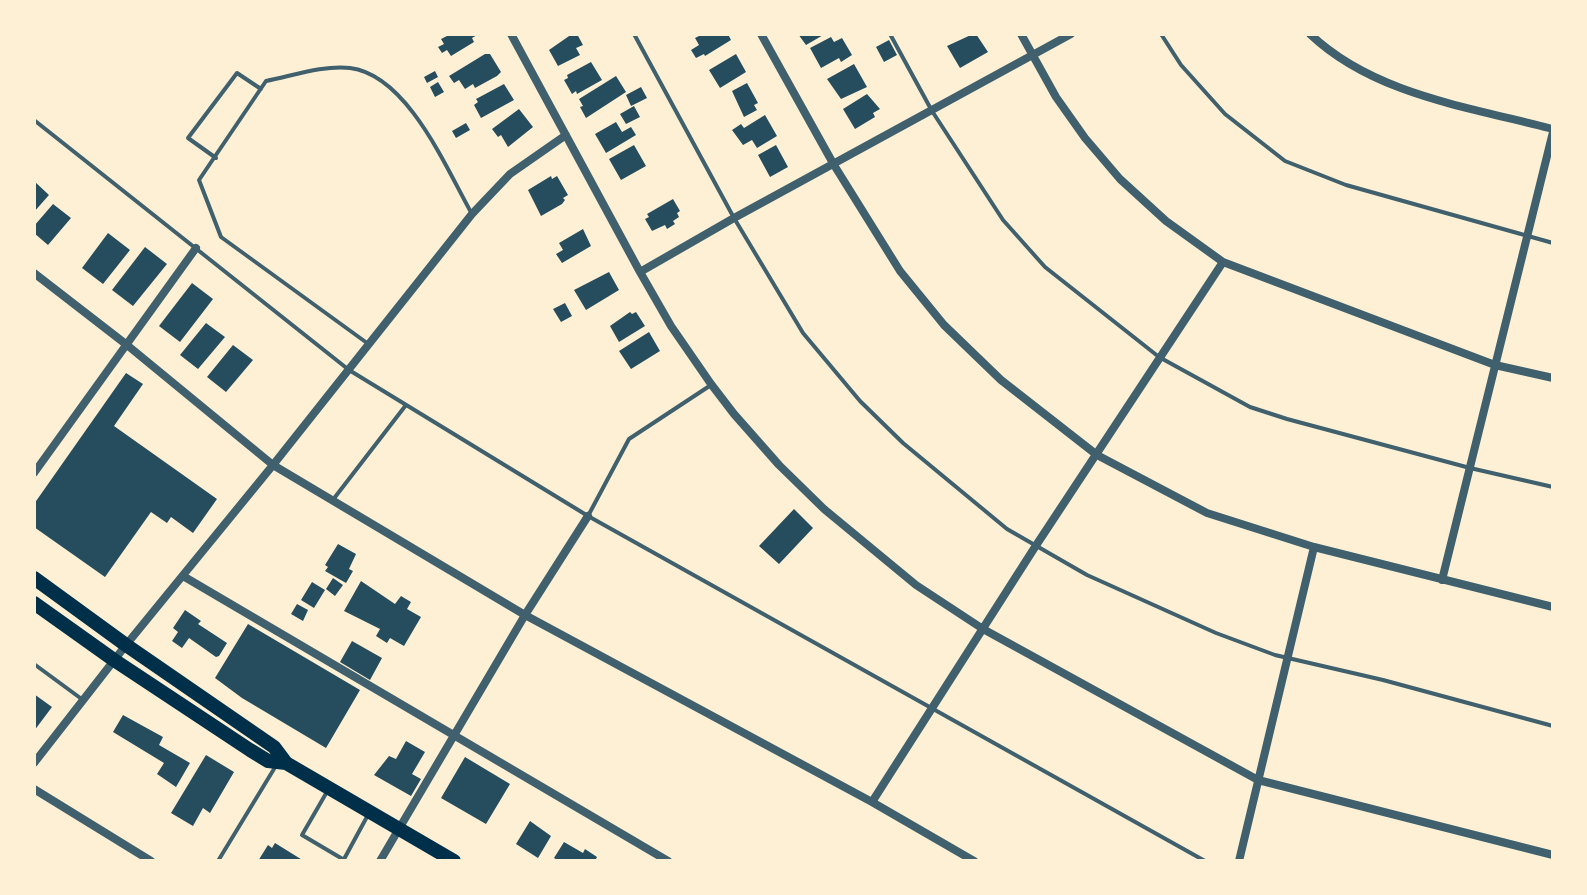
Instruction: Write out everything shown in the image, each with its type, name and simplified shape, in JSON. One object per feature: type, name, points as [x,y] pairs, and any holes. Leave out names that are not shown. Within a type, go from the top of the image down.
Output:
[{"type":"main road","points":[[34,578],[274,747],[282,762]]},
{"type":"main road","points":[[34,603],[250,750],[268,761],[282,762],[329,787],[454,861]]},
{"type":"street","points":[[511,34],[640,272],[671,326],[711,384],[779,465],[824,509],[916,585],[983,629],[1258,780],[1553,855]]},
{"type":"street","points":[[761,34],[834,165],[900,271],[944,325],[1001,380],[1097,455],[1207,513],[1314,547],[1553,607]]},
{"type":"street","points":[[1021,34],[1085,138],[1120,179],[1166,221],[1223,262],[1495,365],[1553,378]]},
{"type":"street","points":[[640,272],[1071,34]]},
{"type":"street","points":[[1310,34],[1328,51],[1402,90],[1553,130],[1442,580]]},
{"type":"street","points":[[34,763],[472,214],[510,174],[566,135]]},
{"type":"street","points":[[34,473],[196,248]]},
{"type":"street","points":[[872,802],[1223,262]]},
{"type":"street","points":[[34,273],[273,465],[525,615],[872,802],[974,861]]},
{"type":"street","points":[[380,861],[525,615],[588,516]]},
{"type":"street","points":[[1239,861],[1314,547]]},
{"type":"street","points":[[183,576],[668,861]]},
{"type":"street","points":[[34,789],[151,861]]},
{"type":"lane","points":[[634,34],[734,218],[803,333],[860,401],[948,482],[1007,529],[1035,547],[1152,606],[1216,633],[1288,658],[1553,726]]},
{"type":"lane","points":[[890,34],[932,111],[1003,220],[1045,267],[1159,357],[1250,407],[1470,468],[1553,487]]},
{"type":"lane","points":[[1161,34],[1181,65],[1225,114],[1285,161],[1346,185],[1553,243]]},
{"type":"lane","points":[[369,344],[221,237],[199,180],[266,81],[347,67],[371,75],[406,103],[472,214]]},
{"type":"lane","points":[[216,158],[188,138],[237,73],[261,89]]},
{"type":"lane","points":[[34,120],[349,370],[588,516],[1205,861]]},
{"type":"lane","points":[[588,516],[629,439],[711,384]]},
{"type":"lane","points":[[332,501],[406,405]]},
{"type":"lane","points":[[34,664],[83,700]]},
{"type":"lane","points":[[218,861],[282,762]]},
{"type":"lane","points":[[329,787],[302,835],[345,861],[370,811]]},
{"type":"lane","points":[[646,861],[651,851]]},
{"type":"building","points":[[451,34],[479,34],[472,38],[474,42],[451,56],[447,50],[442,53],[438,47],[444,44],[441,39]]},
{"type":"building","points":[[572,34],[577,34],[583,45],[576,48],[580,55],[558,66],[549,50]]},
{"type":"building","points":[[703,34],[728,34],[731,40],[696,58],[691,50],[699,45],[695,38]]},
{"type":"building","points":[[798,34],[825,34],[806,45]]},
{"type":"building","points":[[973,34],[988,52],[960,68],[947,46]]},
{"type":"building","points":[[831,37],[834,42],[842,38],[852,55],[821,68],[810,48]]},
{"type":"building","points":[[889,40],[897,55],[884,62],[876,47]]},
{"type":"building","points":[[490,54],[501,72],[497,76],[475,88],[473,84],[465,89],[459,80],[454,83],[449,76]]},
{"type":"building","points":[[736,54],[746,72],[720,88],[709,70]]},
{"type":"building","points":[[591,62],[602,80],[572,94],[564,80],[568,78],[567,75]]},
{"type":"building","points":[[854,64],[867,87],[841,99],[827,79]]},
{"type":"building","points":[[435,71],[438,77],[427,83],[424,77]]},
{"type":"building","points":[[616,76],[626,92],[586,118],[579,99]]},
{"type":"building","points":[[438,82],[444,92],[435,97],[430,87]]},
{"type":"building","points":[[747,83],[758,103],[754,105],[757,110],[744,117],[732,91]]},
{"type":"building","points":[[504,84],[514,100],[481,118],[474,105],[478,102],[476,99]]},
{"type":"building","points":[[641,87],[647,98],[631,106],[626,95]]},
{"type":"building","points":[[867,94],[880,109],[873,113],[875,117],[855,129],[843,109]]},
{"type":"building","points":[[634,106],[640,117],[626,124],[620,114]]},
{"type":"building","points":[[519,109],[533,127],[508,147],[501,135],[498,137],[492,129]]},
{"type":"building","points":[[765,115],[777,136],[757,148],[752,140],[743,145],[732,130],[741,124],[744,128]]},
{"type":"building","points":[[616,122],[622,132],[631,127],[636,135],[606,153],[595,134]]},
{"type":"building","points":[[466,123],[470,130],[456,138],[452,131]]},
{"type":"building","points":[[634,145],[646,166],[621,180],[609,159]]},
{"type":"building","points":[[776,145],[788,167],[770,177],[758,155]]},
{"type":"building","points":[[551,176],[552,179],[557,176],[568,195],[563,198],[562,204],[541,216],[528,190]]},
{"type":"building","points":[[34,181],[49,195],[34,212]]},
{"type":"building","points":[[673,199],[680,211],[677,213],[679,217],[673,221],[675,224],[667,229],[665,225],[652,231],[645,219],[649,217],[647,214]]},
{"type":"building","points":[[53,204],[71,218],[48,245],[34,233],[34,226]]},
{"type":"building","points":[[583,229],[591,246],[562,263],[556,254],[563,250],[559,243]]},
{"type":"building","points":[[108,233],[130,250],[103,284],[82,268]]},
{"type":"building","points":[[145,247],[167,264],[133,306],[112,290]]},
{"type":"building","points":[[609,272],[619,290],[586,310],[574,290]]},
{"type":"building","points":[[192,283],[213,299],[180,342],[159,326]]},
{"type":"building","points":[[565,303],[572,316],[561,322],[553,309]]},
{"type":"building","points":[[630,312],[636,312],[645,326],[619,342],[610,326]]},
{"type":"building","points":[[206,323],[225,337],[198,369],[180,355]]},
{"type":"building","points":[[649,332],[660,351],[631,369],[619,351]]},
{"type":"building","points":[[233,345],[253,360],[226,392],[207,377]]},
{"type":"building","points":[[126,373],[143,384],[114,426],[217,499],[193,533],[171,517],[167,523],[151,512],[105,577],[34,527],[34,504]]},
{"type":"building","points":[[794,509],[813,528],[779,564],[759,546]]},
{"type":"building","points":[[338,544],[356,554],[349,569],[353,571],[346,583],[325,571],[328,567],[325,565]]},
{"type":"building","points":[[333,578],[343,585],[335,596],[326,589]]},
{"type":"building","points":[[361,581],[395,604],[401,596],[411,602],[407,609],[421,617],[404,646],[390,638],[387,643],[376,636],[380,629],[344,611]]},
{"type":"building","points":[[312,582],[325,590],[314,608],[301,600]]},
{"type":"building","points":[[297,604],[308,610],[303,621],[291,614]]},
{"type":"building","points":[[185,610],[201,621],[198,624],[227,643],[219,656],[216,657],[189,638],[182,648],[172,641],[178,632],[173,628]]},
{"type":"building","points":[[248,624],[360,690],[326,748],[242,698],[215,678]]},
{"type":"building","points":[[352,641],[382,658],[370,680],[340,662]]},
{"type":"building","points":[[34,694],[52,707],[34,731]]},
{"type":"building","points":[[123,715],[163,737],[159,745],[190,763],[176,787],[157,774],[164,763],[113,732]]},
{"type":"building","points":[[406,741],[425,752],[412,774],[421,779],[411,796],[374,775],[389,756],[396,759]]},
{"type":"building","points":[[206,755],[234,772],[210,813],[203,808],[193,826],[171,813]]},
{"type":"building","points":[[465,757],[510,784],[486,824],[441,798]]},
{"type":"building","points":[[530,821],[551,836],[538,858],[516,844]]},
{"type":"building","points":[[564,842],[583,853],[585,849],[597,857],[595,861],[559,861],[554,858]]},
{"type":"building","points":[[275,843],[304,861],[258,861],[268,845],[272,848]]}]
